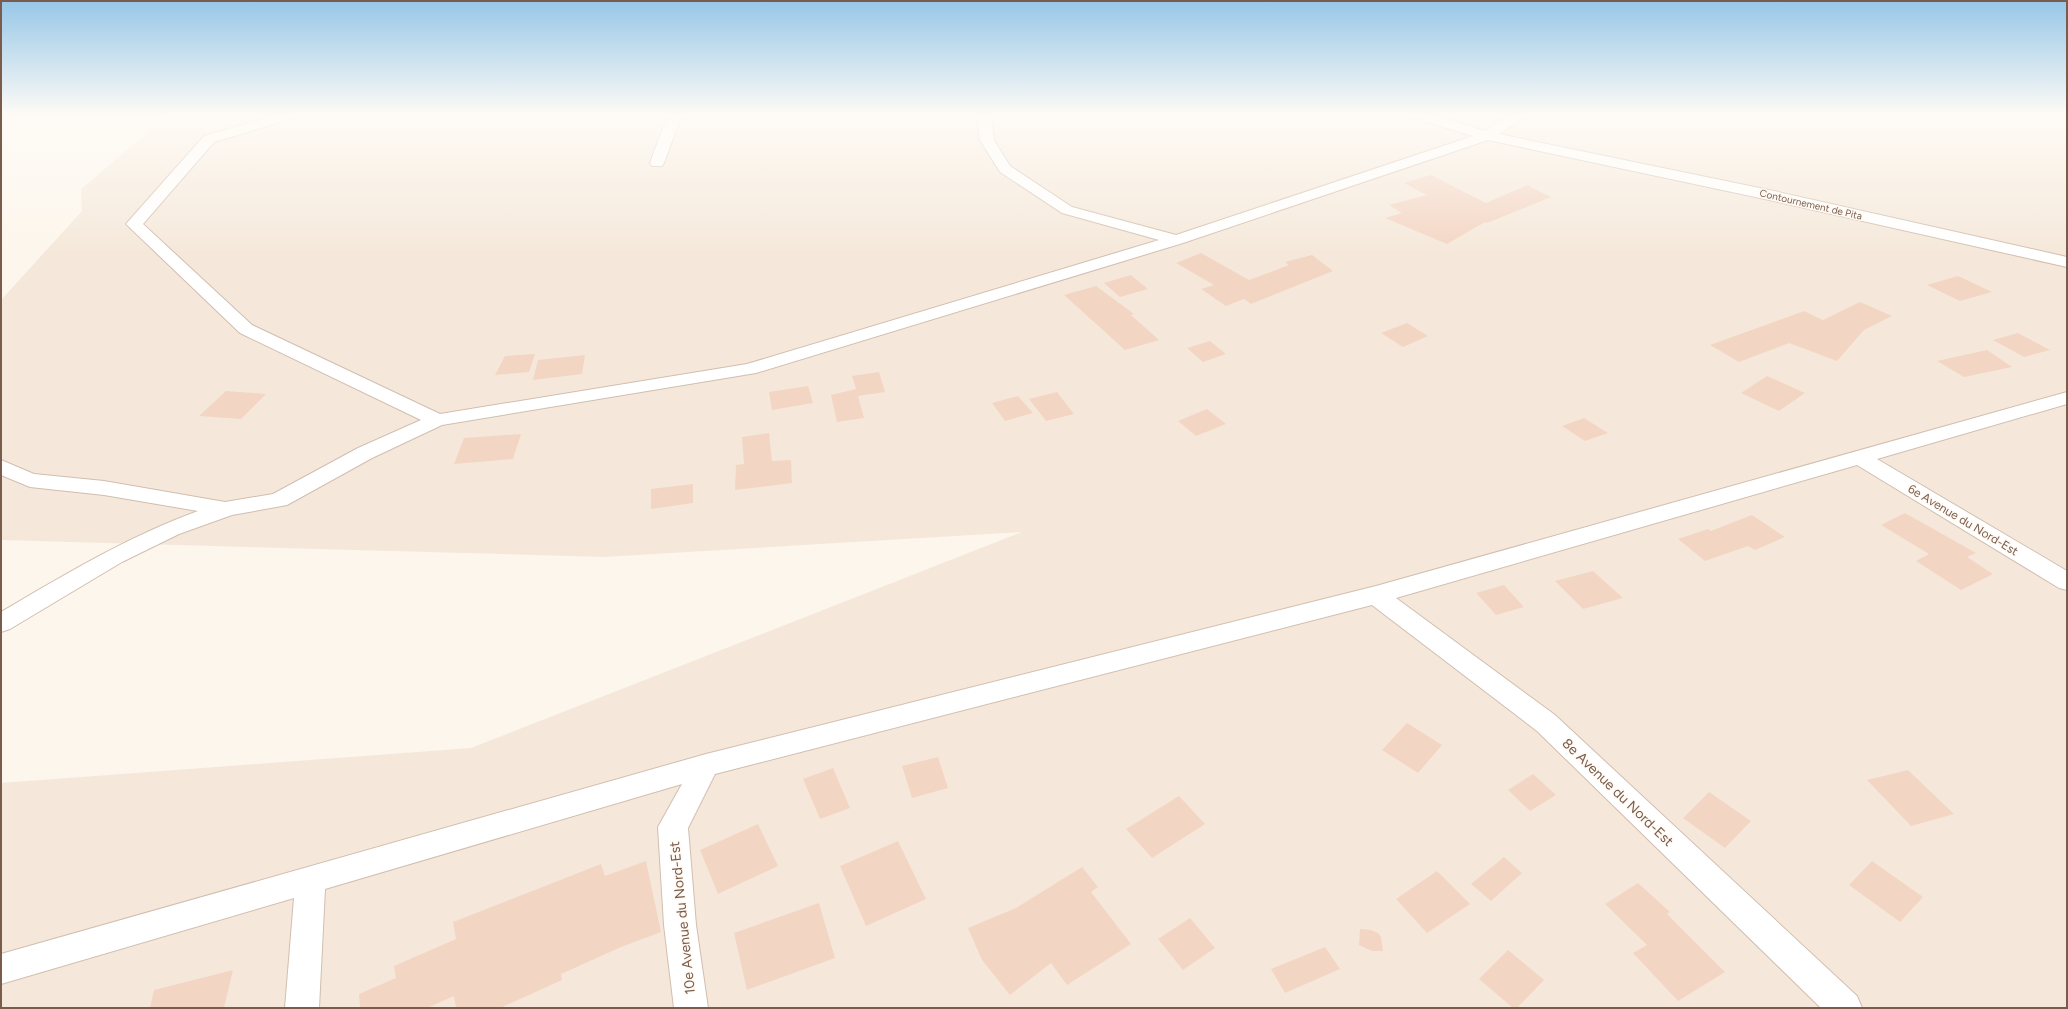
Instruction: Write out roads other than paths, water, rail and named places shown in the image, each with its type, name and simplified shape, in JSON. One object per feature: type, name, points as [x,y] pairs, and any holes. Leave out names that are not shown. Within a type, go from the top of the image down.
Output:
[{"type":"street","points":[[190,161],[134,224],[246,329],[437,420]]},
{"type":"street","points":[[1000,161],[1005,169],[1067,210],[1177,240]]},
{"type":"street","points":[[1,623],[114,556],[171,529],[225,510],[279,500],[365,453],[437,420],[749,369],[1177,240],[1412,161]]},
{"type":"street","name":"Contournement de Pita","points":[[1608,161],[1766,194],[2067,262]]},
{"type":"street","points":[[1,969],[706,765],[1376,595],[2067,398]]},
{"type":"street","name":"6e Avenue du Nord-Est","points":[[1859,457],[2067,582]]},
{"type":"street","points":[[1,468],[30,480],[104,488],[225,510]]},
{"type":"street","name":"8e Avenue du Nord-Est","points":[[1376,595],[1546,723],[1845,1008]]},
{"type":"street","name":"10e Avenue du Nord-Est","points":[[691,1008],[680,925],[673,827],[706,765]]},
{"type":"street","points":[[302,1008],[310,880]]}]
